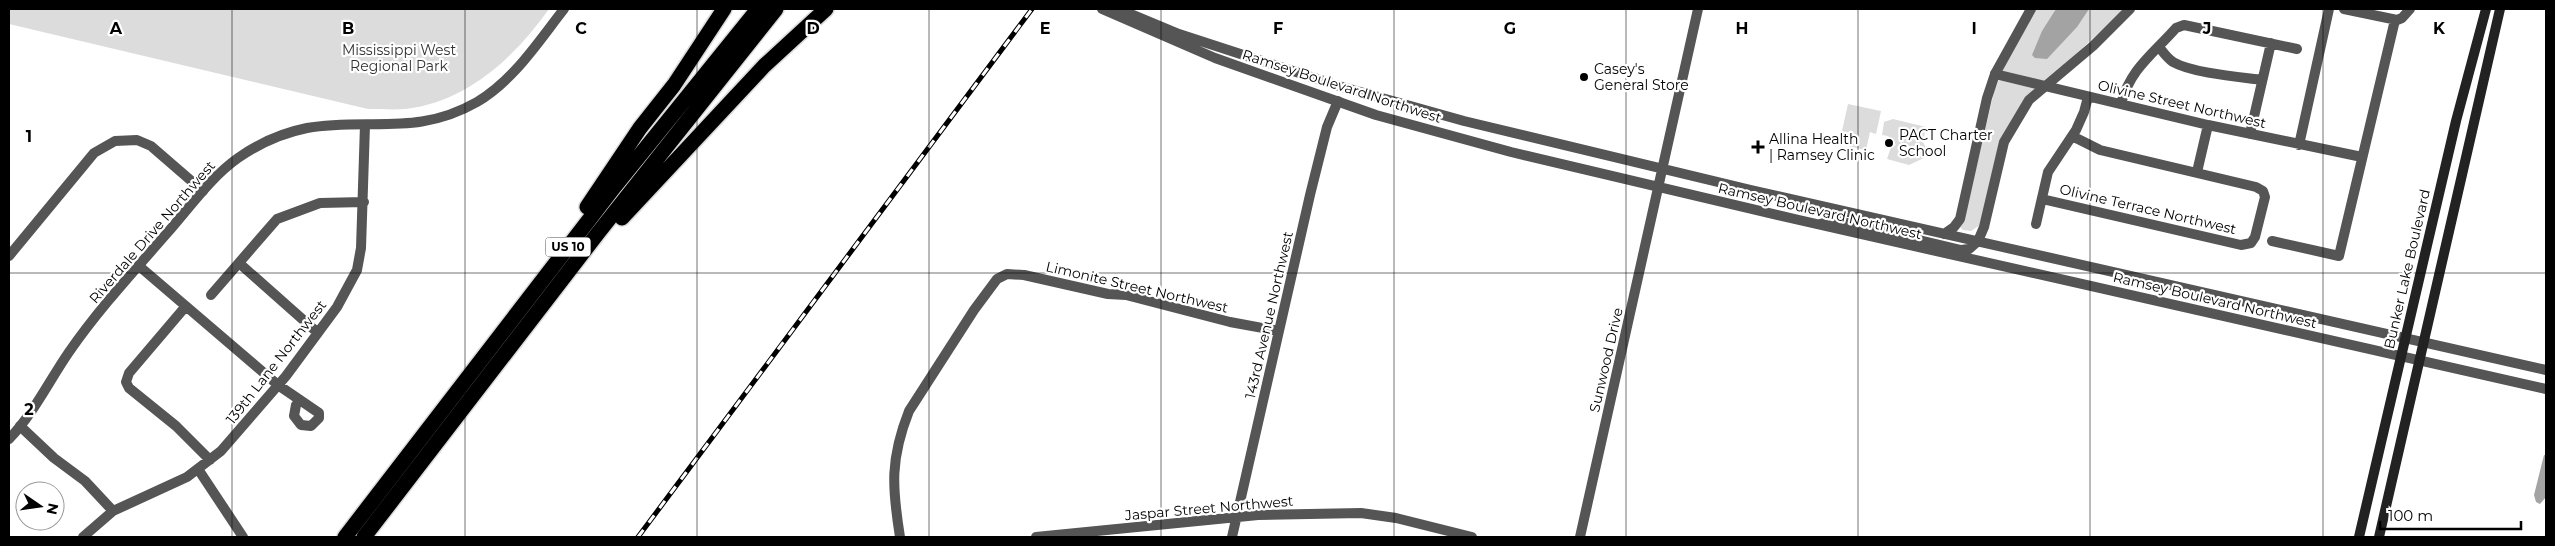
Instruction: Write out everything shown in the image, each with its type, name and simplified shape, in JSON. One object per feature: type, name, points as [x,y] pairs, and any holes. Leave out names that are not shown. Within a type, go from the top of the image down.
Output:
[{"type":"highway","points":[[519,310],[640,128],[674,85],[724,9]]},
{"type":"highway","name":"US 10","points":[[345,537],[615,186],[758,9]]},
{"type":"highway","name":"US 10","points":[[364,537],[564,276],[776,9]]},
{"type":"highway","points":[[564,276],[764,66],[826,9]]},
{"type":"main road","name":"Bunker Lake Boulevard","points":[[2359,537],[2456,121],[2486,9]]},
{"type":"main road","points":[[2379,537],[2500,9]]},
{"type":"street","name":"Riverdale Drive Northwest","points":[[9,439],[20,426],[74,345],[203,191],[237,159],[275,138],[315,127],[409,125],[428,121],[477,102],[500,85],[516,69],[564,9]]},
{"type":"street","name":"Ramsey Boulevard Northwest","points":[[1102,9],[1216,58],[1426,130],[1658,188],[2546,389]]},
{"type":"street","name":"Ramsey Boulevard Northwest","points":[[1119,9],[1179,34],[1385,100],[1663,170],[2546,370]]},
{"type":"street","name":"Sunwood Drive","points":[[1580,537],[1698,9]]},
{"type":"street","points":[[1944,234],[1954,227],[1960,219],[1987,98],[1995,74],[2031,9]]},
{"type":"street","points":[[1819,225],[1834,220],[1961,250],[1969,249],[1978,241],[1984,227],[2004,142],[2029,100],[2107,33],[2130,9]]},
{"type":"street","points":[[2299,144],[2329,9]]},
{"type":"street","points":[[2344,9],[2399,19]]},
{"type":"street","points":[[2272,241],[2339,256],[2362,157],[2399,19],[2410,9]]},
{"type":"street","points":[[2122,104],[2129,80],[2176,28],[2184,24],[2297,49]]},
{"type":"street","points":[[2250,134],[2271,43]]},
{"type":"street","points":[[2159,47],[2168,58],[2180,64],[2226,75],[2262,80]]},
{"type":"street","name":"Olivine Street Northwest","points":[[1995,74],[2208,125],[2362,157]]},
{"type":"street","points":[[2036,224],[2048,172],[2072,136],[2084,112],[2088,96]]},
{"type":"street","name":"143rd Avenue Northwest","points":[[1232,537],[1322,148],[1338,100]]},
{"type":"street","name":"139th Lane Northwest","points":[[83,537],[113,510],[198,469],[210,460],[236,435],[278,385],[347,292],[357,270],[361,248],[364,202],[365,125]]},
{"type":"street","points":[[2072,136],[2100,150],[2197,172],[2208,125]]},
{"type":"street","points":[[9,256],[94,153],[115,141],[131,140],[151,146],[203,191]]},
{"type":"street","name":"Olivine Terrace Northwest","points":[[2042,199],[2241,245],[2250,243],[2253,240],[2260,219],[2265,196],[2263,191],[2256,187],[2197,172]]},
{"type":"street","points":[[211,295],[277,219],[320,203],[364,202]]},
{"type":"street","points":[[239,263],[318,333]]},
{"type":"street","points":[[139,266],[278,385],[300,400]]},
{"type":"street","name":"Limonite Street Northwest","points":[[900,537],[892,490],[896,449],[909,411],[992,284],[1007,274],[1024,275],[1108,294],[1126,295],[1230,322],[1280,331]]},
{"type":"street","points":[[186,306],[129,373],[126,382],[130,388],[176,426],[210,460]]},
{"type":"street","points":[[20,426],[54,458],[85,481],[113,510]]},
{"type":"street","points":[[198,469],[243,537]]},
{"type":"street","name":"Jaspar Street Northwest","points":[[1036,537],[1236,518],[1361,513],[1396,518],[1472,537]]},
{"type":"green space","name":"Mississippi West Regional Park","points":[[9,9],[549,9],[536,27],[505,60],[469,87],[428,105],[406,109],[368,109],[9,24]]},
{"type":"green space","points":[[2036,9],[2124,9],[2022,105],[2013,117],[2006,131],[1980,225],[1971,231],[1963,230],[1960,227],[1964,220],[1994,92],[2008,57]]},
{"type":"green space","points":[[1848,104],[1881,111],[1876,134],[1870,132],[1866,150],[1839,144]]},
{"type":"green space","points":[[1893,119],[1926,127],[1923,142],[1926,148],[1924,158],[1909,165],[1887,159],[1891,147],[1896,145],[1888,136],[1882,135],[1884,122]]},
{"type":"shaded area","points":[[2056,9],[2089,9],[2077,27],[2047,59],[2035,58],[2032,55],[2042,31]]},
{"type":"shaded area","points":[[2544,455],[2546,455],[2546,497],[2540,504],[2536,502],[2534,495]]},
{"type":"railway","points":[[638,537],[1032,9]]},
{"type":"place","name":"Casey's General Store","points":[[1584,77]]},
{"type":"place","name":"PACT Charter School","points":[[1889,143]]},
{"type":"place","name":"Allina Health | Ramsey Clinic","points":[[1758,147]]}]
